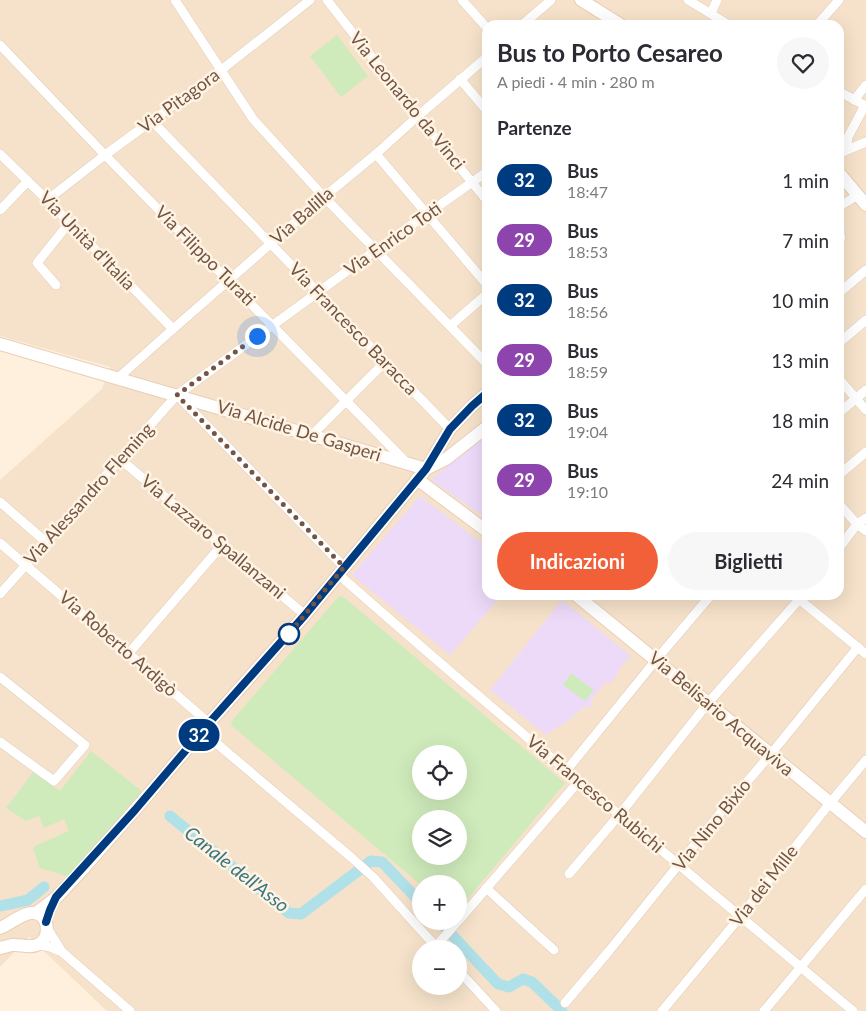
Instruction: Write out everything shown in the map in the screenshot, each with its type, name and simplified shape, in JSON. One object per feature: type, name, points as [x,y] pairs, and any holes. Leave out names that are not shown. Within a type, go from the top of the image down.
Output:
[{"type":"street","points":[[174,0],[253,119],[324,197],[482,359]]},
{"type":"street","name":"Via Pitagora","points":[[47,200],[220,71],[310,0]]},
{"type":"street","name":"Via Leonardo da Vinci","points":[[327,0],[482,194]]},
{"type":"street","points":[[462,0],[482,22]]},
{"type":"street","points":[[528,20],[551,0]]},
{"type":"street","points":[[581,0],[613,20]]},
{"type":"street","points":[[688,0],[722,20]]},
{"type":"street","points":[[711,13],[717,0]]},
{"type":"street","points":[[822,20],[836,1]]},
{"type":"street","name":"Via Filippo Turati","points":[[0,45],[105,155],[408,464]]},
{"type":"street","name":"Via Balilla","points":[[118,378],[482,61]]},
{"type":"street","points":[[460,79],[482,105]]},
{"type":"street","points":[[854,100],[866,85]]},
{"type":"street","points":[[844,94],[866,106],[848,137],[844,149]]},
{"type":"street","name":"Via Francesco Baracca","points":[[152,121],[450,429]]},
{"type":"street","points":[[844,152],[865,145]]},
{"type":"street","name":"Via Unità d'Italia","points":[[0,154],[173,329]]},
{"type":"street","points":[[376,154],[482,279]]},
{"type":"street","name":"Via Enrico Toti","points":[[177,395],[482,175]]},
{"type":"street","points":[[844,179],[862,200],[844,205]]},
{"type":"street","points":[[0,210],[28,181]]},
{"type":"street","points":[[56,285],[37,263],[69,223]]},
{"type":"street","points":[[844,289],[866,270]]},
{"type":"street","points":[[450,326],[482,298]]},
{"type":"street","points":[[844,339],[866,320]]},
{"type":"street","name":"Via Alcide De Gasperi","points":[[0,344],[408,464],[422,474]]},
{"type":"street","points":[[312,435],[385,362]]},
{"type":"street","points":[[844,384],[866,410]]},
{"type":"street","points":[[844,408],[866,390]]},
{"type":"street","name":"Via Alessandro Fleming","points":[[0,594],[177,395]]},
{"type":"street","name":"Via Francesco Rubichi","points":[[177,395],[341,570],[566,771],[620,814],[853,1011]]},
{"type":"street","points":[[2,927],[25,914],[36,913],[56,897],[135,810],[305,615],[422,474],[450,429],[482,397]]},
{"type":"street","points":[[422,474],[446,459],[482,431]]},
{"type":"street","points":[[844,471],[866,452]]},
{"type":"street","name":"Via Lazzaro Spallanzani","points":[[120,459],[305,615]]},
{"type":"street","points":[[422,474],[482,527]]},
{"type":"street","points":[[0,502],[46,542]]},
{"type":"street","points":[[844,509],[866,531]]},
{"type":"street","points":[[844,542],[857,524],[866,518]]},
{"type":"street","name":"Via Roberto Ardigò","points":[[0,543],[129,653],[206,727],[373,877],[433,940]]},
{"type":"street","points":[[129,653],[222,545]]},
{"type":"street","name":"Via Belisario Acquaviva","points":[[583,600],[866,832]]},
{"type":"street","points":[[566,771],[707,600]]},
{"type":"street","points":[[569,874],[796,600]]},
{"type":"street","points":[[804,600],[866,654]]},
{"type":"street","name":"Via Nino Bixio","points":[[565,1003],[858,647]]},
{"type":"street","points":[[0,677],[85,744],[54,781],[0,742]]},
{"type":"street","name":"Via dei Mille","points":[[662,1011],[866,760]]},
{"type":"street","points":[[467,911],[579,781]]},
{"type":"street","points":[[486,888],[554,950]]},
{"type":"street","points":[[764,1011],[866,889]]},
{"type":"street","points":[[39,945],[44,940],[50,910],[56,897]]},
{"type":"street","points":[[36,913],[41,916],[62,952]]},
{"type":"street","points":[[442,940],[451,930]]},
{"type":"street","points":[[0,948],[12,945],[39,945],[62,952],[130,1011]]},
{"type":"street","points":[[467,980],[496,1011]]},
{"type":"shaded area","points":[[0,0],[866,0],[866,1011],[107,1011],[29,937],[0,967],[0,480],[102,389],[110,367],[0,336]]},
{"type":"shaded area","points":[[482,437],[482,516],[431,480]]},
{"type":"shaded area","points":[[420,496],[482,543],[482,600],[498,600],[450,655],[352,575]]},
{"type":"shaded area","points":[[562,600],[631,656],[618,670],[610,684],[606,682],[590,701],[593,704],[589,708],[585,706],[569,720],[546,735],[490,690]]},
{"type":"green space","points":[[337,35],[368,76],[341,97],[310,56]]},
{"type":"green space","points":[[339,596],[346,599],[565,783],[467,899],[467,875],[412,875],[412,877],[232,726],[231,722]]},
{"type":"green space","points":[[571,673],[594,690],[585,701],[563,685]]},
{"type":"green space","points":[[91,751],[144,793],[69,877],[40,868],[33,848],[69,831],[64,819],[44,828],[39,816],[26,821],[6,808],[33,772],[60,791]]},
{"type":"waterway","name":"Canale dell'Asso","points":[[170,816],[289,913],[301,914],[371,861],[382,862],[412,894]]},
{"type":"waterway","name":"Canale dell'Asso","points":[[0,906],[28,900],[44,887]]},
{"type":"waterway","name":"Canale dell'Asso","points":[[447,930],[498,984],[509,987],[523,979],[532,982],[562,1011]]},
{"type":"bus line","name":"32","points":[[46,922],[56,897],[83,869],[305,615],[426,469],[450,429],[482,397]]},
{"type":"route","points":[[257,336],[177,395],[344,567],[289,634]]}]
